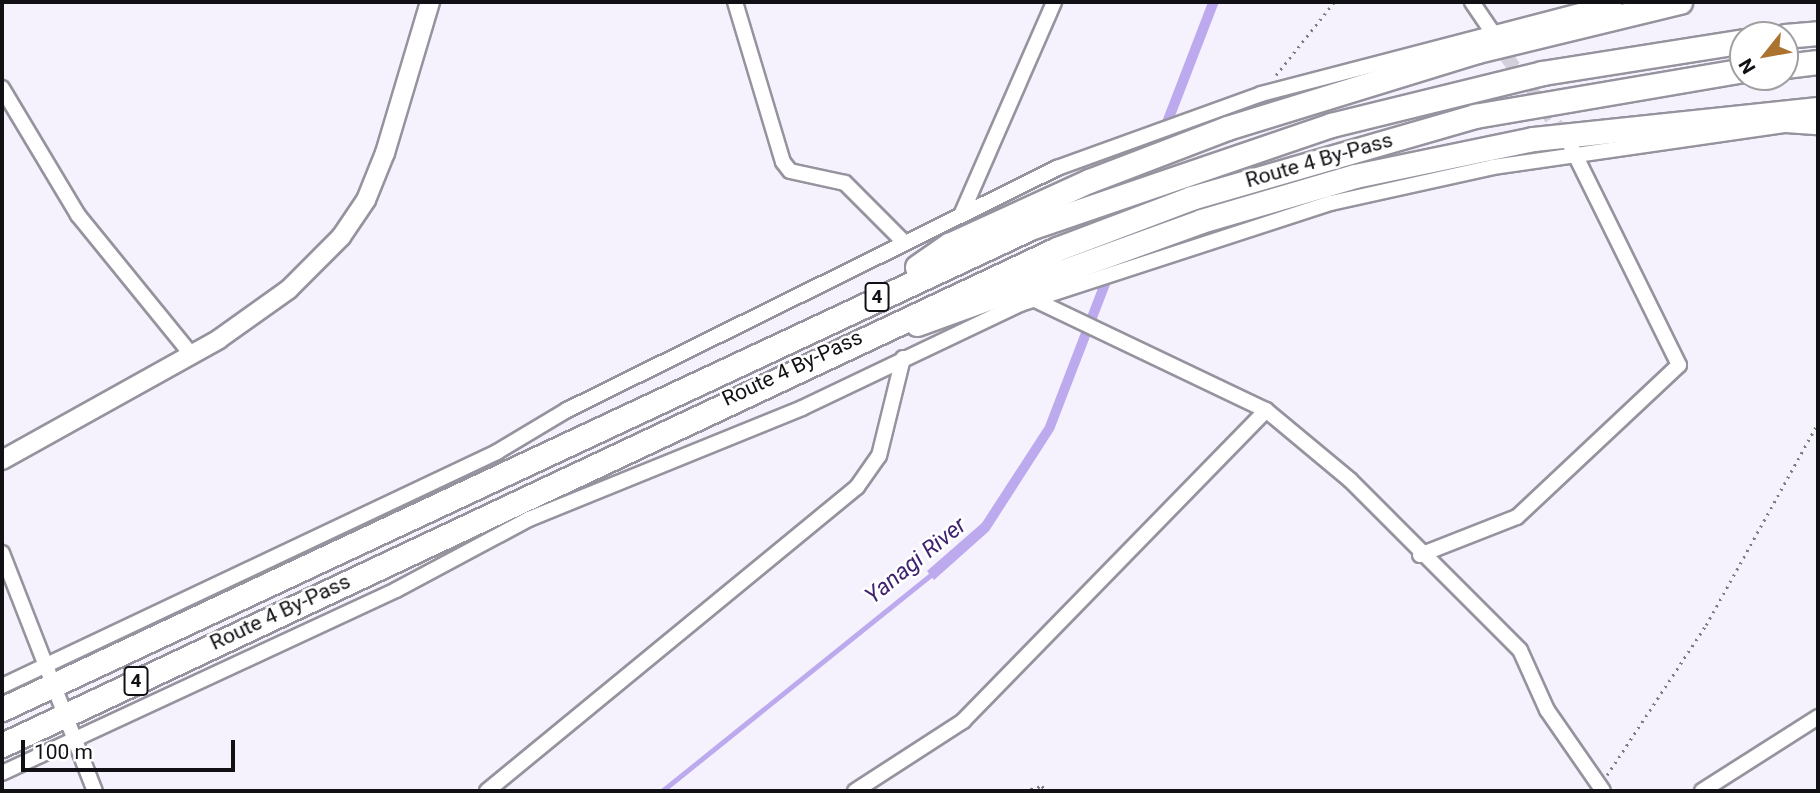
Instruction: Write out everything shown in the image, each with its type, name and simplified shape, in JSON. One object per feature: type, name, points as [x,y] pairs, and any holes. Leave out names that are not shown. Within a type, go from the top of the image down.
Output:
[{"type":"highway","points":[[862,303],[949,245],[1089,181],[1252,120],[1499,44],[1680,2]]},
{"type":"highway","points":[[1799,35],[1818,33]]},
{"type":"highway","name":"Route 4 By-Pass","points":[[2,709],[53,673],[1030,228],[1331,125],[1542,73],[1729,43]]},
{"type":"highway","points":[[1799,64],[1818,62]]},
{"type":"highway","name":"Route 4 By-Pass","points":[[2,745],[982,279],[1191,198],[1475,117],[1729,73]]},
{"type":"highway","points":[[800,365],[1201,221],[1355,176],[1565,137],[1818,108]]},
{"type":"street","points":[[2,460],[191,354],[289,289],[366,200],[430,2]]},
{"type":"street","points":[[735,2],[783,162],[790,171],[845,183],[903,241]]},
{"type":"street","points":[[962,213],[1054,2]]},
{"type":"street","points":[[1472,2],[1499,44]]},
{"type":"street","points":[[2,686],[53,673],[497,452],[567,410],[903,241],[1057,168],[1261,94],[1499,44],[1615,2]]},
{"type":"street","points":[[2,88],[78,215],[191,354]]},
{"type":"street","points":[[2,773],[396,590],[529,519],[802,408],[903,358],[1033,299],[1331,203],[1565,137],[1786,125],[1818,127]]},
{"type":"street","points":[[1420,555],[1517,517],[1679,365],[1565,137]]},
{"type":"street","points":[[1033,299],[1266,410],[1350,480],[1420,555],[1520,649],[1547,710],[1601,789]]},
{"type":"street","points":[[487,791],[858,487],[879,456],[903,358]]},
{"type":"street","points":[[855,791],[963,721],[1266,410]]},
{"type":"street","points":[[2,553],[53,673],[95,791]]},
{"type":"street","points":[[1702,791],[1818,717]]},
{"type":"path","points":[[1261,94],[1334,2]]},
{"type":"path","points":[[1601,789],[1706,625],[1818,423]]},
{"type":"path","points":[[1024,791],[1042,786],[1047,791]]},
{"type":"shaded area","points":[[1208,2],[1219,2],[1054,430],[989,531],[934,580],[927,571],[982,523],[1045,426]]},
{"type":"waterway","name":"Yanagi River","points":[[662,791],[934,572]]},
{"type":"tunnel","points":[[1506,56],[1557,126]]}]
